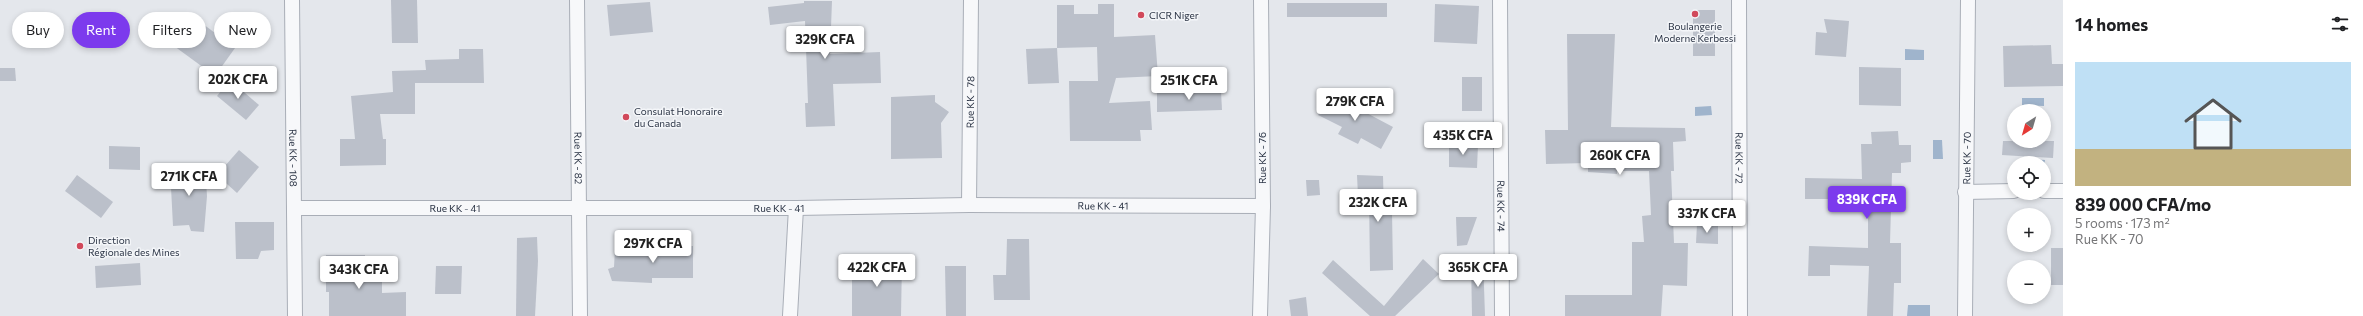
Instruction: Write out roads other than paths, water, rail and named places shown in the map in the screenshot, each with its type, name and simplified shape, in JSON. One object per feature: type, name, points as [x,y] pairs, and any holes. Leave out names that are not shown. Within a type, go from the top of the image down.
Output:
[{"type":"street","name":"Rue KK - 108","points":[[292,0],[295,316]]},
{"type":"street","name":"Rue KK - 82","points":[[577,0],[580,316]]},
{"type":"street","name":"Rue KK - 78","points":[[970,205],[971,0]]},
{"type":"street","name":"Rue KK - 76","points":[[1260,316],[1263,206],[1261,0]]},
{"type":"street","name":"Rue KK - 74","points":[[1500,0],[1502,316]]},
{"type":"street","name":"Rue KK - 72","points":[[1739,0],[1740,316]]},
{"type":"street","name":"Rue KK - 70","points":[[1965,316],[1968,0]]},
{"type":"street","points":[[1965,192],[2007,191]]},
{"type":"street","points":[[2051,191],[2063,191]]},
{"type":"street","name":"Rue KK - 41","points":[[294,208],[796,208],[970,205],[1263,206]]},
{"type":"street","points":[[790,316],[796,208]]},
{"type":"water","points":[[1905,49],[1924,50],[1924,60],[1905,60]]},
{"type":"water","points":[[2022,98],[2044,98],[2044,104],[2022,104]]},
{"type":"water","points":[[1711,106],[1712,115],[1695,116],[1695,107]]},
{"type":"water","points":[[1933,140],[1942,140],[1943,159],[1933,159]]},
{"type":"water","points":[[1908,305],[1930,305],[1930,316],[1907,316]]},
{"type":"place","name":"Boulangerie Moderne Kerbessi","points":[[1695,14]]},
{"type":"place","name":"CICR Niger","points":[[1141,15]]},
{"type":"place","name":"Consulat Honoraire du Canada","points":[[626,117]]},
{"type":"place","name":"Direction Régionale des Mines","points":[[80,246]]}]
